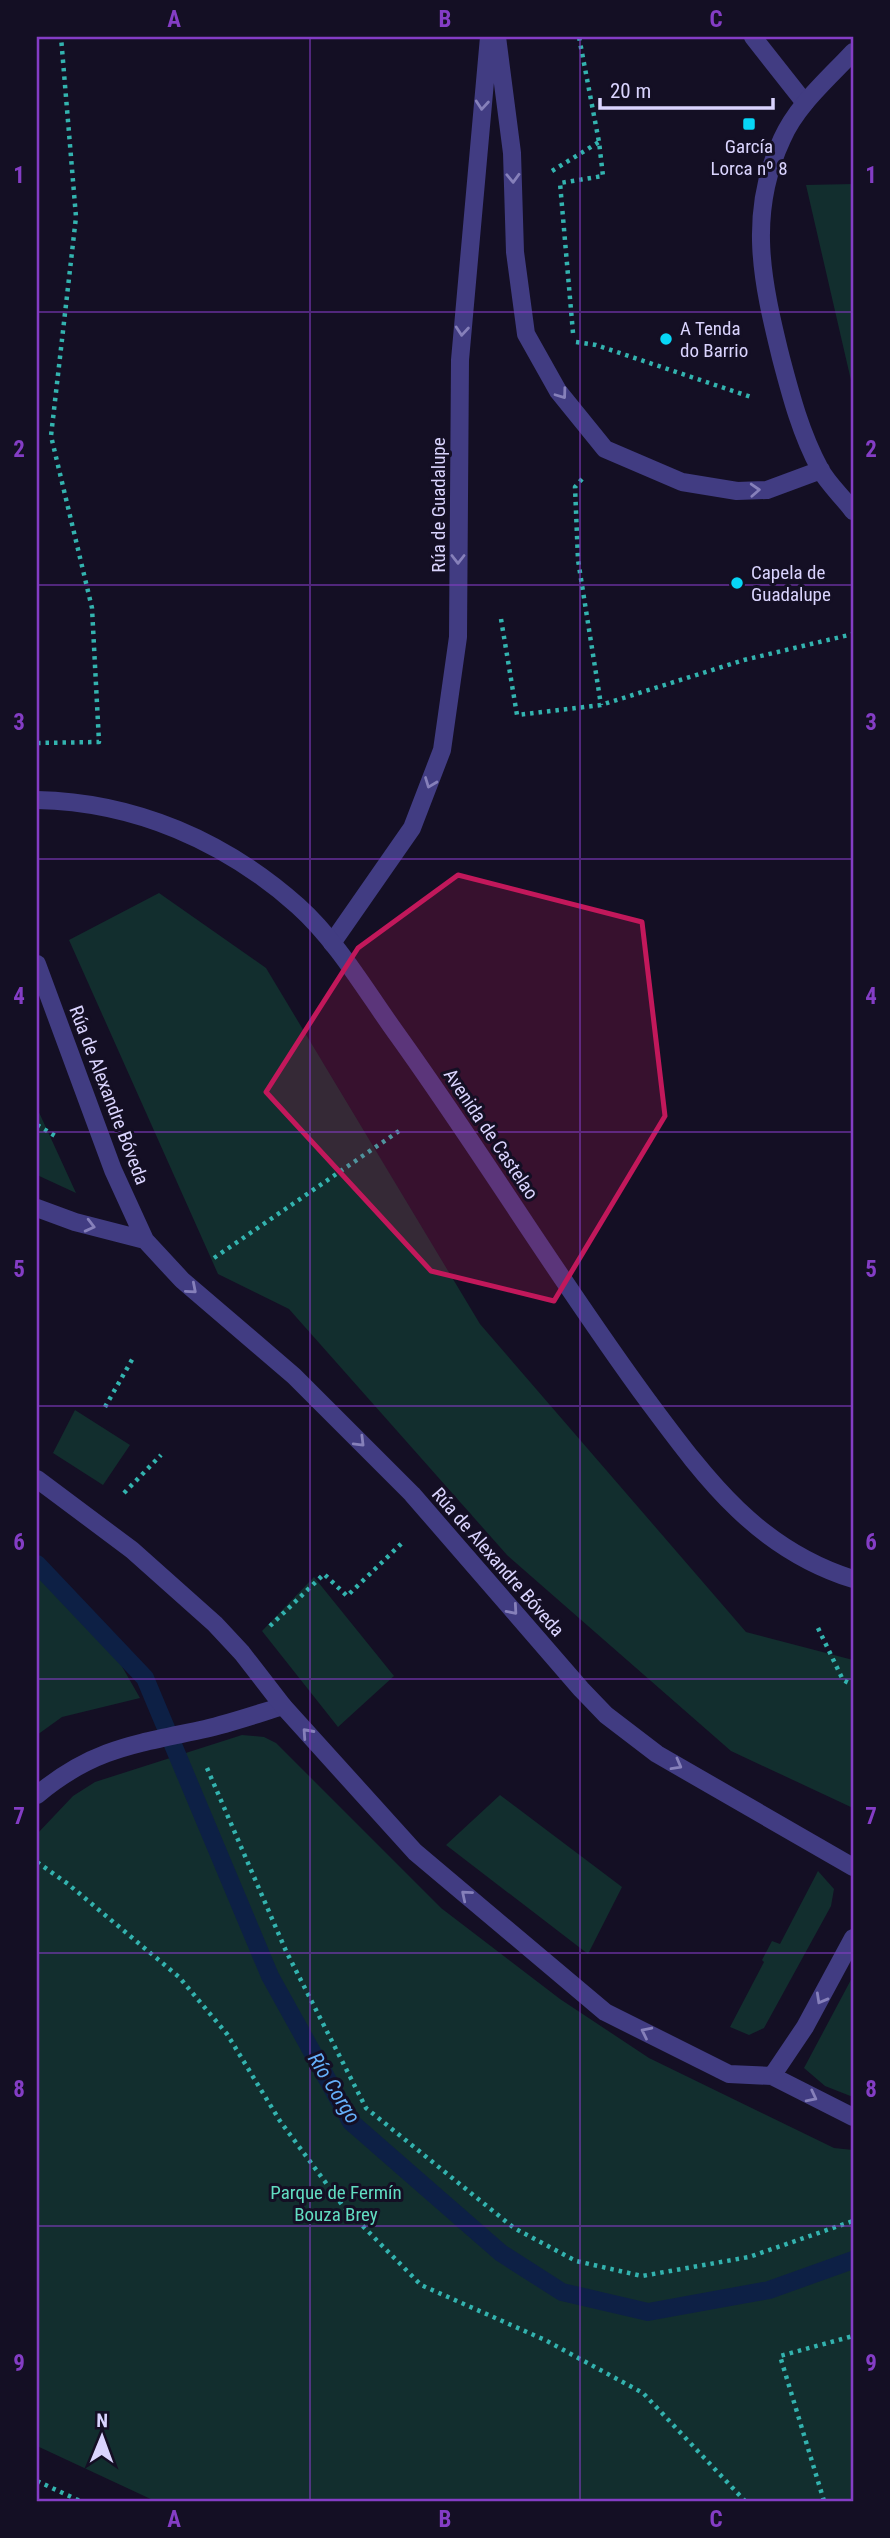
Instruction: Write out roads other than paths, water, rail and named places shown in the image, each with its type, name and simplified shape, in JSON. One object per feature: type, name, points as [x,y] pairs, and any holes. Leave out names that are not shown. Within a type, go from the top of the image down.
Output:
[{"type":"street","name":"Rúa de Guadalupe","points":[[332,943],[412,828],[442,750],[458,637],[460,360],[489,37]]},
{"type":"street","points":[[497,37],[512,153],[515,252],[526,334],[558,391],[605,449],[682,482],[737,491],[767,490],[821,470]]},
{"type":"street","points":[[753,37],[805,103]]},
{"type":"street","points":[[853,52],[805,103],[782,137],[765,187],[759,246],[767,301],[795,412],[821,470],[853,511]]},
{"type":"street","name":"Avenida de Castelao","points":[[37,800],[102,805],[177,829],[220,850],[263,877],[300,908],[332,943],[444,1100],[600,1335],[702,1474],[729,1503],[766,1535],[801,1558],[853,1579]]},
{"type":"street","name":"Rúa de Alexandre Bóveda","points":[[37,964],[113,1170],[145,1240],[182,1280],[294,1376],[430,1516],[606,1715],[657,1754],[853,1867]]},
{"type":"street","points":[[37,1208],[75,1222],[145,1240]]},
{"type":"street","points":[[37,1479],[132,1550],[215,1623],[283,1706],[415,1852],[606,2012],[729,2074],[772,2076],[853,2117]]},
{"type":"street","points":[[37,1795],[59,1776],[97,1755],[145,1741],[208,1728],[283,1706]]},
{"type":"street","points":[[772,2076],[805,2027],[853,1938]]},
{"type":"waterway","name":"Río Corgo","points":[[37,1564],[145,1678],[270,1976],[351,2122],[501,2253],[562,2292],[648,2312],[769,2290],[853,2260]]},
{"type":"place","name":"García Lorca nº 8","points":[[749,124]]},
{"type":"place","name":"A Tenda do Barrio","points":[[666,339]]},
{"type":"place","name":"Capela de Guadalupe","points":[[737,583]]},
{"type":"park label","name":"Parque de Fermín Bouza Brey","points":[[336,2203]]}]
